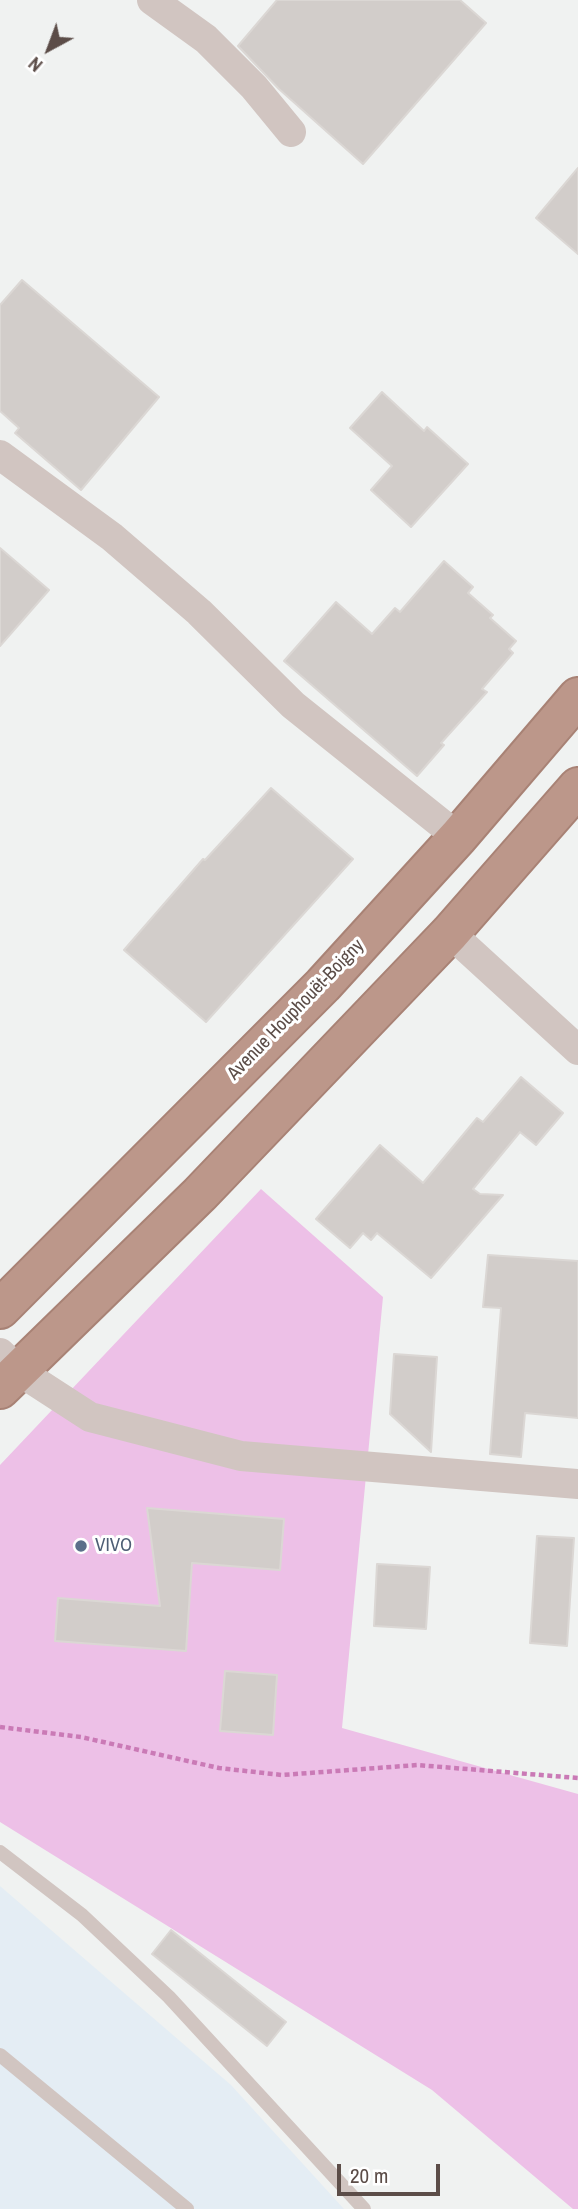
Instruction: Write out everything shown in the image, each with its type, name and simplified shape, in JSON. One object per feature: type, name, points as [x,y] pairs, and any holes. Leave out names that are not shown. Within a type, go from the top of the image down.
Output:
[{"type":"highway","name":"Avenue Houphouët-Boigny","points":[[0,1309],[323,985],[458,837],[578,697]]},
{"type":"highway","points":[[6,1371],[201,1194],[450,933],[578,787]]},
{"type":"street","points":[[152,0],[206,38],[254,87],[291,132]]},
{"type":"street","points":[[0,455],[112,537],[199,612],[293,705],[458,837]]},
{"type":"street","points":[[450,933],[578,1050]]},
{"type":"street","points":[[6,1371],[90,1418],[241,1456],[578,1484]]},
{"type":"lane","points":[[0,1852],[82,1915],[169,1997],[364,2209]]},
{"type":"lane","points":[[0,2055],[187,2209]]},
{"type":"path","points":[[0,1727],[81,1737],[219,1768],[282,1775],[417,1765],[578,1778]]},
{"type":"shaded area","points":[[261,1189],[383,1297],[342,1728],[578,1794],[578,2209],[573,2209],[432,2090],[0,1822],[0,1465]]},
{"type":"shaded area","points":[[0,1886],[231,2085],[344,2209],[0,2209]]},
{"type":"building","points":[[277,0],[460,0],[486,23],[363,164],[279,89],[238,46]]},
{"type":"building","points":[[578,168],[578,254],[536,218]]},
{"type":"building","points":[[22,280],[159,397],[81,490],[15,433],[19,428],[0,411],[0,305]]},
{"type":"building","points":[[382,392],[424,431],[427,427],[468,464],[411,527],[371,490],[392,466],[350,428]]},
{"type":"building","points":[[0,548],[49,590],[0,646]]},
{"type":"building","points":[[444,561],[473,587],[468,593],[493,615],[490,618],[516,641],[509,649],[513,653],[482,689],[487,692],[441,743],[444,745],[417,776],[284,661],[336,602],[372,634],[395,608],[400,612]]},
{"type":"building","points":[[271,788],[353,859],[206,1022],[124,950],[203,859],[205,860]]},
{"type":"building","points":[[521,1077],[563,1113],[536,1145],[520,1132],[473,1189],[480,1194],[503,1195],[431,1278],[377,1233],[371,1240],[363,1233],[350,1248],[316,1219],[380,1145],[423,1183],[477,1118],[483,1122]]},
{"type":"building","points":[[488,1255],[578,1261],[578,1418],[525,1413],[521,1457],[490,1454],[501,1308],[483,1307]]},
{"type":"building","points":[[394,1354],[437,1357],[431,1452],[390,1414]]},
{"type":"building","points":[[147,1508],[284,1519],[280,1570],[192,1563],[186,1651],[55,1641],[58,1598],[160,1606]]},
{"type":"building","points":[[537,1536],[574,1538],[567,1646],[530,1643]]},
{"type":"building","points":[[377,1564],[430,1567],[426,1629],[374,1626]]},
{"type":"building","points":[[225,1671],[277,1675],[273,1735],[220,1731]]},
{"type":"building","points":[[171,1930],[286,2022],[267,2046],[152,1954]]},
{"type":"place","name":"VIVO","points":[[81,1546]]}]
